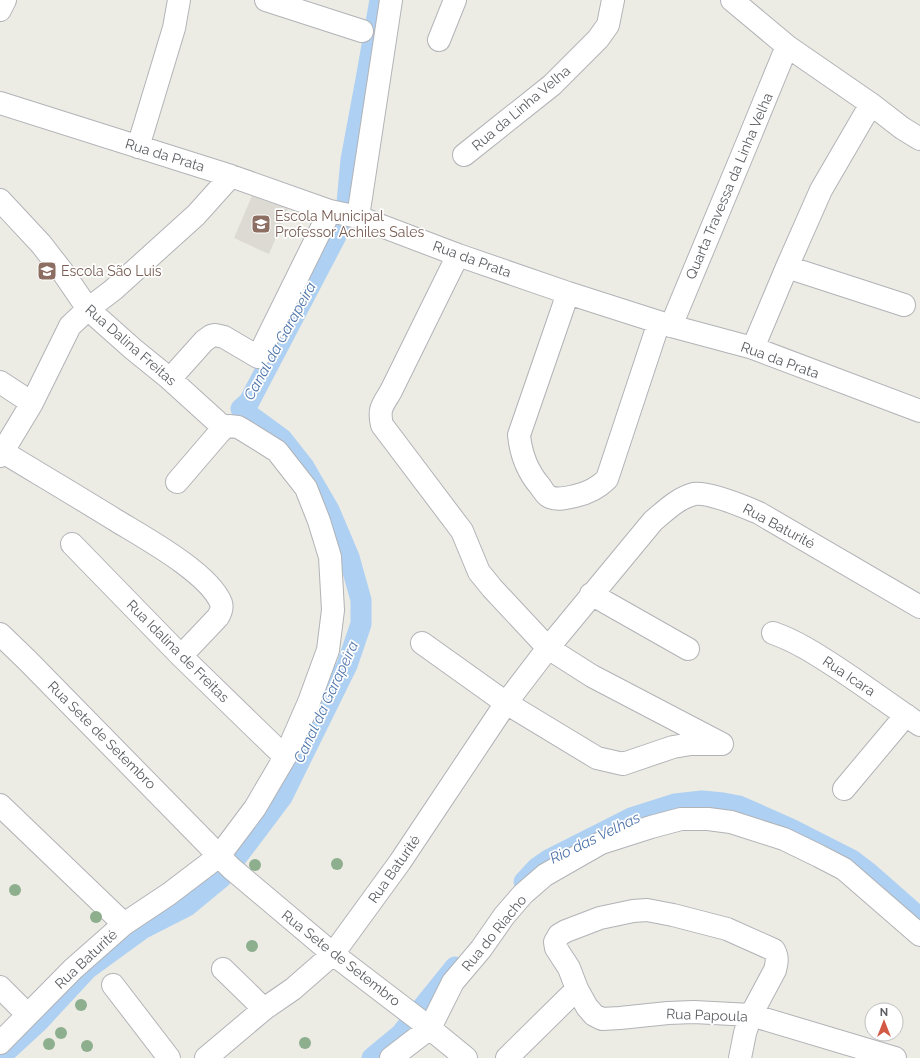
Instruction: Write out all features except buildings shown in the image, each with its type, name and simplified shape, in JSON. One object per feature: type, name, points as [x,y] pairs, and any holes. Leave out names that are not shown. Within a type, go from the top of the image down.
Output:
[{"type":"street","points":[[0,10],[5,0]]},
{"type":"street","points":[[138,147],[174,28],[179,0]]},
{"type":"street","points":[[266,0],[362,31]]},
{"type":"street","points":[[170,379],[204,341],[211,336],[224,337],[258,357],[343,214],[391,0]]},
{"type":"street","points":[[439,40],[455,0]]},
{"type":"street","name":"Rua da Linha Velha","points":[[464,155],[552,85],[598,39],[608,25],[613,0]]},
{"type":"street","points":[[732,0],[786,46],[871,104],[902,128],[920,139]]},
{"type":"street","name":"Quarta Travessa da Linha Velha","points":[[568,293],[519,436],[520,448],[525,465],[547,495],[556,498],[565,498],[584,494],[600,486],[607,479],[665,324],[748,141],[786,46]]},
{"type":"street","name":"Rua da Prata","points":[[0,103],[231,176],[568,293],[665,324],[753,348],[920,411]]},
{"type":"street","points":[[753,348],[786,267],[821,190],[871,104]]},
{"type":"street","points":[[180,656],[218,618],[222,611],[221,604],[214,593],[201,578],[169,553],[2,454],[32,403],[70,326],[88,309],[113,290],[186,224],[231,176]]},
{"type":"street","name":"Rua Dalina Freitas","points":[[0,200],[62,271],[88,309],[133,349],[170,379],[223,429]]},
{"type":"street","points":[[422,643],[506,703],[597,758],[623,764],[673,747],[691,744],[722,744],[592,676],[548,648],[479,572],[462,531],[382,425],[380,415],[381,409],[458,255]]},
{"type":"street","points":[[786,267],[904,305]]},
{"type":"street","points":[[0,382],[32,403]]},
{"type":"street","points":[[177,482],[223,429],[231,426],[245,431],[277,451],[306,488],[319,521],[330,557],[333,610],[328,650],[285,757],[224,861]]},
{"type":"street","name":"Rua Baturité","points":[[206,1058],[264,1009],[293,989],[333,954],[400,862],[506,703],[591,594],[653,521],[673,504],[695,494],[712,496],[760,513],[920,607]]},
{"type":"street","name":"Rua Idalina de Freitas","points":[[72,544],[180,656],[285,757]]},
{"type":"street","points":[[591,594],[688,649]]},
{"type":"street","name":"Rua Icara","points":[[773,633],[785,637],[816,654],[913,720]]},
{"type":"street","name":"Rua Sete de Setembro","points":[[0,634],[224,861],[333,954],[426,1025],[466,1058]]},
{"type":"street","points":[[844,789],[913,720]]},
{"type":"street","points":[[0,805],[124,924]]},
{"type":"street","name":"Rua do Riacho","points":[[426,1025],[453,982],[481,948],[504,916],[523,894],[545,875],[601,843],[681,819],[708,819],[731,822],[784,839],[844,869],[920,935]]},
{"type":"street","name":"Rua Baturité","points":[[0,1043],[89,954],[124,924],[169,894],[224,861]]},
{"type":"street","name":"Rua Papoula","points":[[751,1015],[775,970],[777,956],[774,950],[727,929],[647,910],[632,911],[600,918],[566,931],[556,938],[556,948],[569,968],[587,1007],[594,1015],[602,1019],[694,1012],[751,1015],[894,1058]]},
{"type":"street","points":[[222,970],[264,1009]]},
{"type":"street","points":[[113,985],[169,1058]]},
{"type":"street","points":[[0,987],[28,1014]]},
{"type":"street","points":[[507,1058],[578,989]]},
{"type":"street","points":[[740,1058],[745,1033],[751,1015]]},
{"type":"street","points":[[391,1058],[426,1025]]},
{"type":"shaded area","name":"Escola Municipal Professor Achiles Sales","points":[[252,196],[288,209],[269,254],[234,238]]},
{"type":"waterway","name":"Canal da Garapeira","points":[[0,1057],[38,1022],[87,969],[142,929],[187,906],[221,878],[282,797],[347,665],[361,624],[361,600],[349,557],[329,510],[304,467],[282,439],[241,409],[249,402],[337,234],[347,203],[351,160],[380,0]]},
{"type":"waterway","name":"Rio das Velhas","points":[[524,882],[537,868],[550,859],[631,818],[675,804],[702,801],[739,806],[791,829],[852,860],[920,918]]},
{"type":"waterway","name":"Rio das Velhas","points":[[372,1058],[401,1034],[455,967]]},
{"type":"place","name":"Escola Municipal Professor Achiles Sales","points":[[261,224]]},
{"type":"place","name":"Escola São Luis","points":[[47,271]]}]
